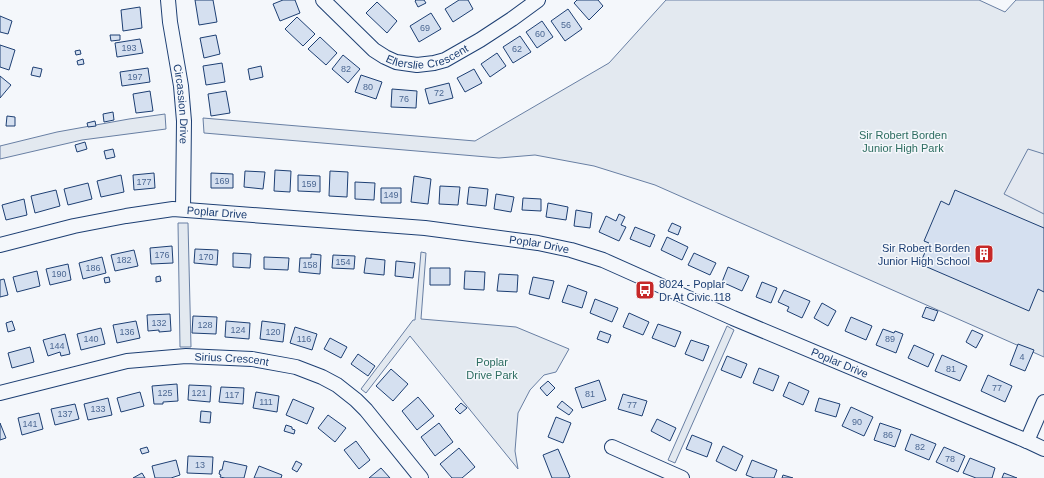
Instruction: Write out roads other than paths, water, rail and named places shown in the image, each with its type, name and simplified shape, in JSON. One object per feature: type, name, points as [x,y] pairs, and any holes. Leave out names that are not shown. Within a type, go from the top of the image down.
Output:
[{"type":"street","name":"Circassion Drive","points":[[168,0],[170,22],[181,86],[184,121],[183,209]]},
{"type":"street","name":"Ellerslie Crescent","points":[[323,0],[377,52],[396,62],[417,65],[434,64],[445,60],[480,40],[538,0]]},
{"type":"street","name":"Poplar Drive","points":[[0,245],[74,226],[173,209],[425,228],[538,243],[571,250],[603,260],[733,318],[1044,449]]},
{"type":"street","name":"Sirius Crescent","points":[[0,393],[127,361],[143,359],[186,356],[244,358],[296,367],[322,377],[336,385],[356,400],[422,478]]},
{"type":"street","points":[[1028,441],[1044,402]]},
{"type":"street","points":[[612,447],[682,478]]},
{"type":"place","name":"Sir Robert Borden Junior High School","points":[[984,254]]},
{"type":"place","name":"8024 - Poplar Dr At Civic 118","points":[[645,290]]},
{"type":"park label","name":"Sir Robert Borden Junior High Park","points":[[903,141]]},
{"type":"park label","name":"Poplar Drive Park","points":[[492,368]]}]
